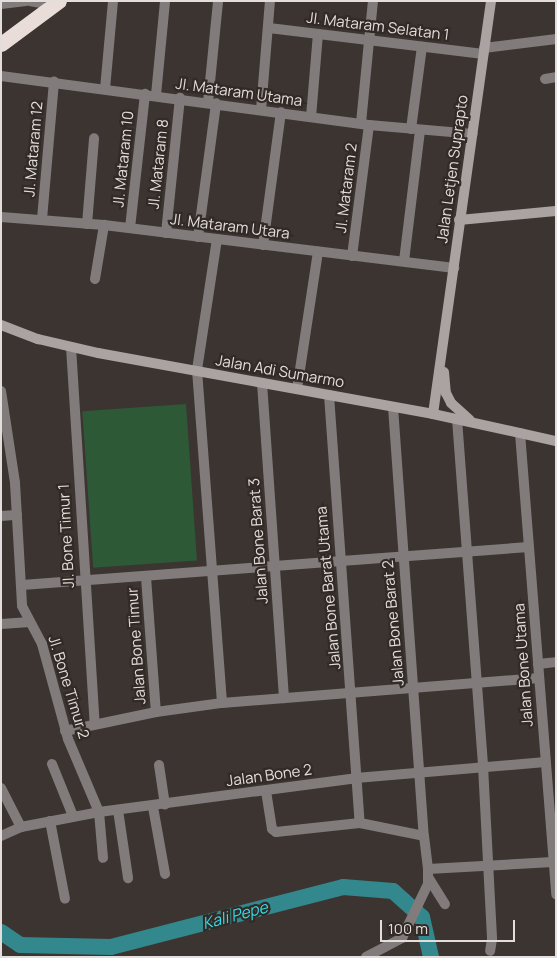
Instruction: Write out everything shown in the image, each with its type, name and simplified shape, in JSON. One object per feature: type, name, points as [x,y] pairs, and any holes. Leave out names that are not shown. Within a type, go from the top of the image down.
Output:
[{"type":"highway","points":[[1,33],[43,2]]},
{"type":"highway","points":[[1,44],[43,2]]},
{"type":"main road","name":"Jalan Letjen Suprapto","points":[[445,340],[459,220],[491,1]]},
{"type":"main road","points":[[459,220],[556,211]]},
{"type":"main road","name":"Jalan Adi Sumarmo","points":[[1,325],[71,347],[433,414],[556,441]]},
{"type":"main road","points":[[433,414],[445,340]]},
{"type":"main road","points":[[445,340],[446,393],[459,413],[474,423]]},
{"type":"street","points":[[105,89],[113,1]]},
{"type":"street","name":"Jl. Mataram 10","points":[[130,228],[165,1]]},
{"type":"street","points":[[198,237],[212,103],[218,1]]},
{"type":"street","points":[[261,110],[270,1]]},
{"type":"street","name":"Jl. Mataram 2","points":[[352,256],[365,124],[373,1]]},
{"type":"street","points":[[1,4],[43,2]]},
{"type":"street","name":"Jl. Mataram Selatan 1","points":[[268,28],[422,46],[484,51],[556,39]]},
{"type":"street","points":[[311,117],[318,34]]},
{"type":"street","points":[[404,261],[422,46]]},
{"type":"street","name":"Jl. Mataram Utama","points":[[1,76],[150,94],[365,124],[473,134]]},
{"type":"street","name":"Jl. Mataram 12","points":[[42,219],[54,82]]},
{"type":"street","name":"Jl. Mataram 8","points":[[166,233],[180,98]]},
{"type":"street","points":[[263,245],[281,112]]},
{"type":"street","points":[[87,224],[94,138]]},
{"type":"street","name":"Jl. Mataram Utara","points":[[1,217],[104,225],[454,268]]},
{"type":"street","points":[[96,279],[104,225]]},
{"type":"street","points":[[217,240],[197,370],[210,571],[222,703]]},
{"type":"street","points":[[297,389],[318,252]]},
{"type":"street","name":"Jl. Bone Timur 1","points":[[71,347],[84,582],[95,724]]},
{"type":"street","name":"Jalan Bone Barat 3","points":[[262,383],[284,698]]},
{"type":"street","name":"Jl. Bone Timur 2","points":[[1,391],[17,515],[22,606],[42,644],[65,731],[99,812],[103,858]]},
{"type":"street","name":"Jalan Bone Barat Utama","points":[[329,395],[360,823]]},
{"type":"street","name":"Jalan Bone Barat 2","points":[[393,407],[402,556],[428,877]]},
{"type":"street","points":[[457,419],[483,766],[489,867],[491,946]]},
{"type":"street","name":"Jalan Bone Utama","points":[[520,433],[556,895]]},
{"type":"street","points":[[1,516],[17,515]]},
{"type":"street","points":[[22,585],[84,582],[274,565],[340,563],[529,546]]},
{"type":"street","name":"Jalan Bone Timur","points":[[146,577],[156,712]]},
{"type":"street","points":[[1,624],[30,622]]},
{"type":"street","points":[[538,664],[556,662]]},
{"type":"street","points":[[65,731],[156,712],[222,703],[413,686],[476,684],[539,678]]},
{"type":"street","name":"Jalan Bone 2","points":[[1,836],[21,827],[99,812],[153,807],[356,778],[545,762]]},
{"type":"street","points":[[52,764],[73,816]]},
{"type":"street","points":[[158,765],[165,805]]},
{"type":"street","points":[[1,788],[21,827]]},
{"type":"street","points":[[266,791],[272,829],[276,832],[360,823],[424,836]]},
{"type":"street","points":[[153,807],[165,874]]},
{"type":"street","points":[[118,810],[128,878]]},
{"type":"street","points":[[50,821],[65,899]]},
{"type":"street","points":[[428,877],[554,857]]},
{"type":"street","points":[[428,877],[445,904]]},
{"type":"street","points":[[366,957],[402,938],[428,877]]},
{"type":"green space","points":[[186,404],[197,561],[93,568],[82,411]]},
{"type":"waterway","name":"Kali Pepe","points":[[1,932],[20,945],[111,947],[343,887],[393,891],[422,917],[431,957]]}]
